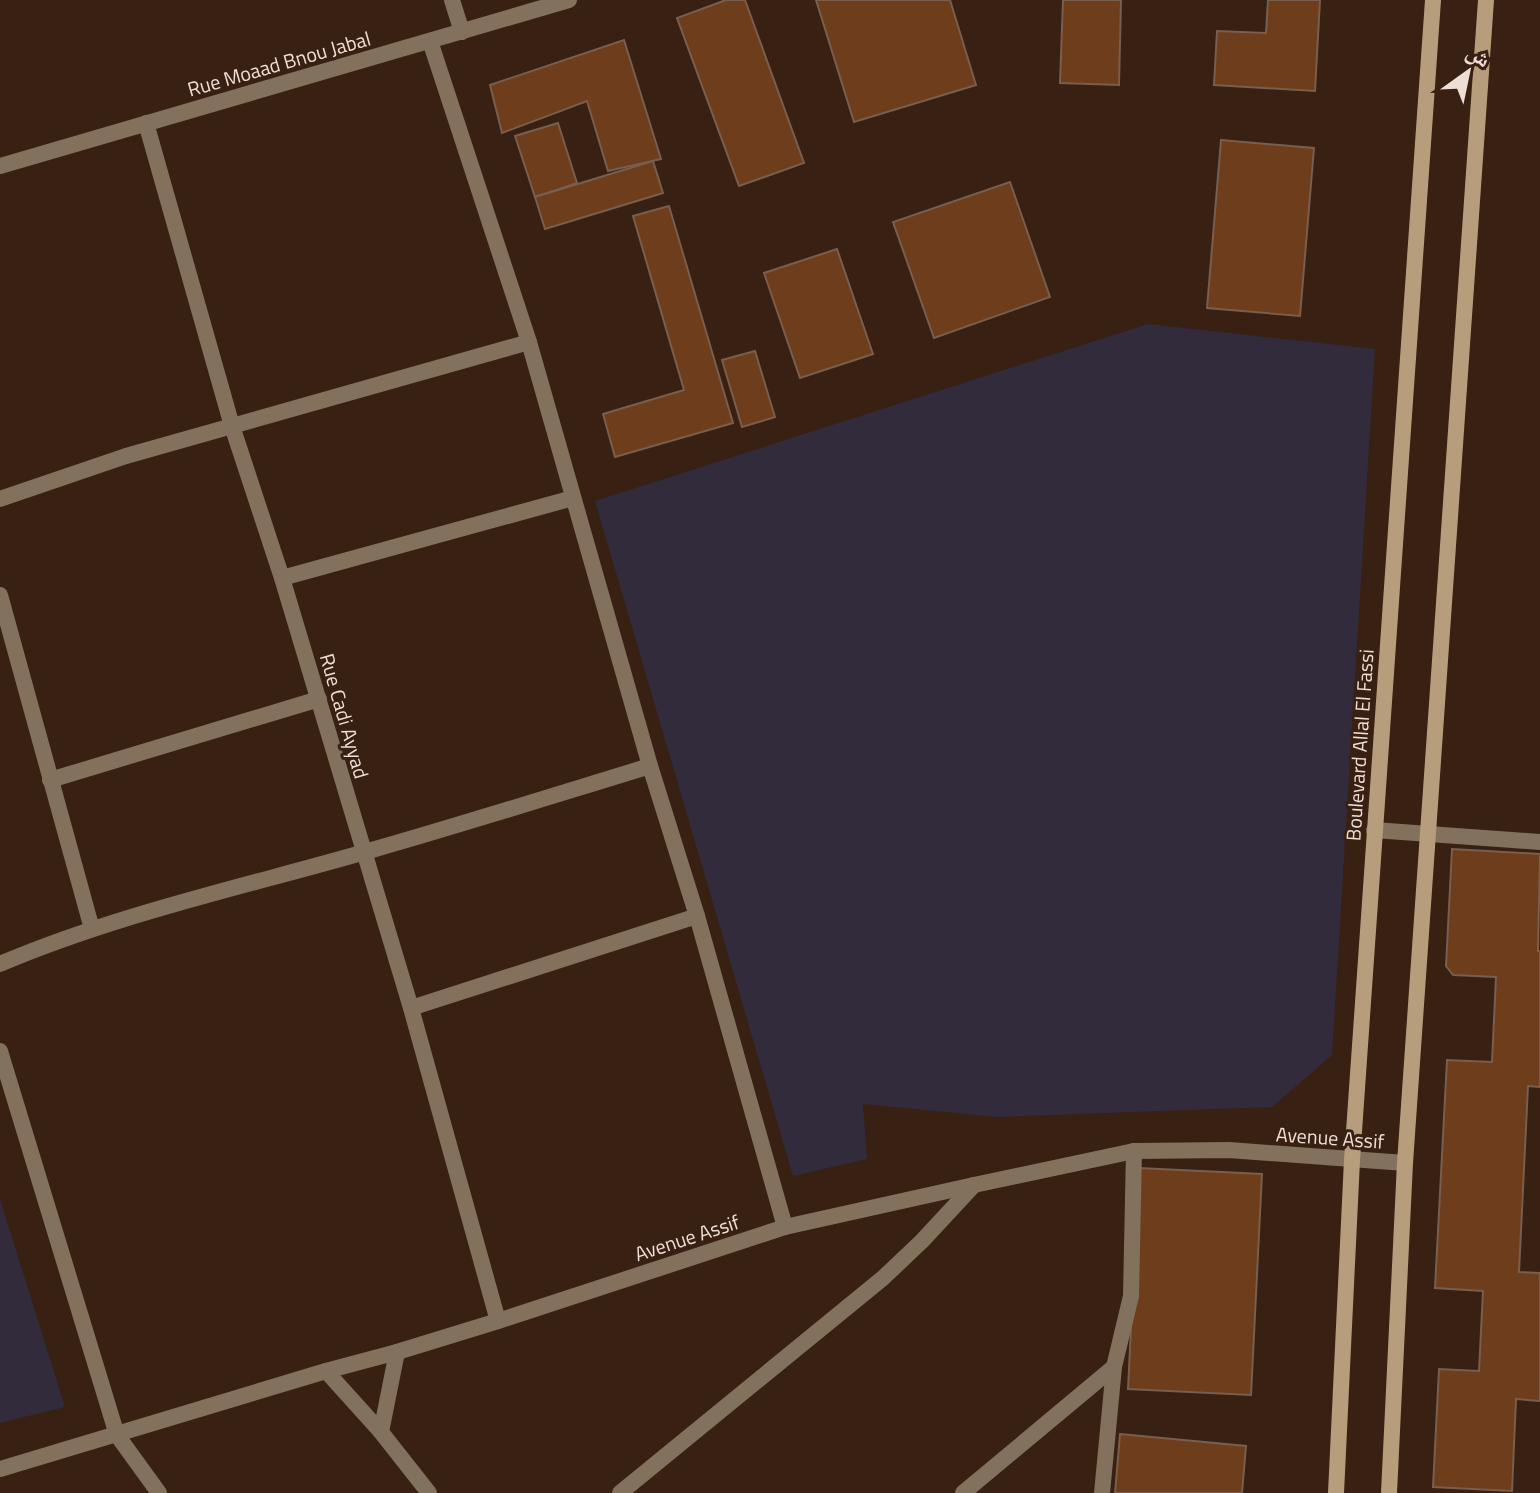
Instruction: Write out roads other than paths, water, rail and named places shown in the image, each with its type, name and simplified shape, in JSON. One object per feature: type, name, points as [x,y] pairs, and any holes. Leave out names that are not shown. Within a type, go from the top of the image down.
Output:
[{"type":"main road","name":"Boulevard Allal El Fassi","points":[[1336,1493],[1352,1160],[1433,0]]},
{"type":"main road","points":[[1389,1493],[1405,1163],[1486,0]]},
{"type":"street","points":[[452,0],[462,32]]},
{"type":"street","name":"Rue Moaad Bnou Jabal","points":[[0,166],[569,0]]},
{"type":"street","points":[[430,41],[529,342],[785,1227]]},
{"type":"street","name":"Rue Cadi Ayyad","points":[[146,123],[232,426],[282,578],[411,1008],[498,1321]]},
{"type":"street","points":[[0,499],[126,456],[529,342]]},
{"type":"street","points":[[282,578],[573,498]]},
{"type":"street","points":[[0,595],[92,929]]},
{"type":"street","points":[[50,780],[319,699]]},
{"type":"street","points":[[0,964],[117,921],[363,852],[650,766]]},
{"type":"street","points":[[1374,830],[1540,842]]},
{"type":"street","points":[[411,1008],[697,916]]},
{"type":"street","points":[[0,1051],[117,1435],[159,1493]]},
{"type":"street","name":"Avenue Assif","points":[[0,1469],[498,1321],[785,1227],[974,1185],[1134,1151],[1229,1150],[1405,1163]]},
{"type":"street","points":[[1102,1493],[1114,1367],[1131,1296],[1134,1151]]},
{"type":"street","points":[[620,1493],[883,1278],[974,1185]]},
{"type":"street","points":[[381,1432],[397,1352]]},
{"type":"street","points":[[963,1493],[1114,1367]]},
{"type":"street","points":[[326,1371],[381,1432],[429,1493]]}]
